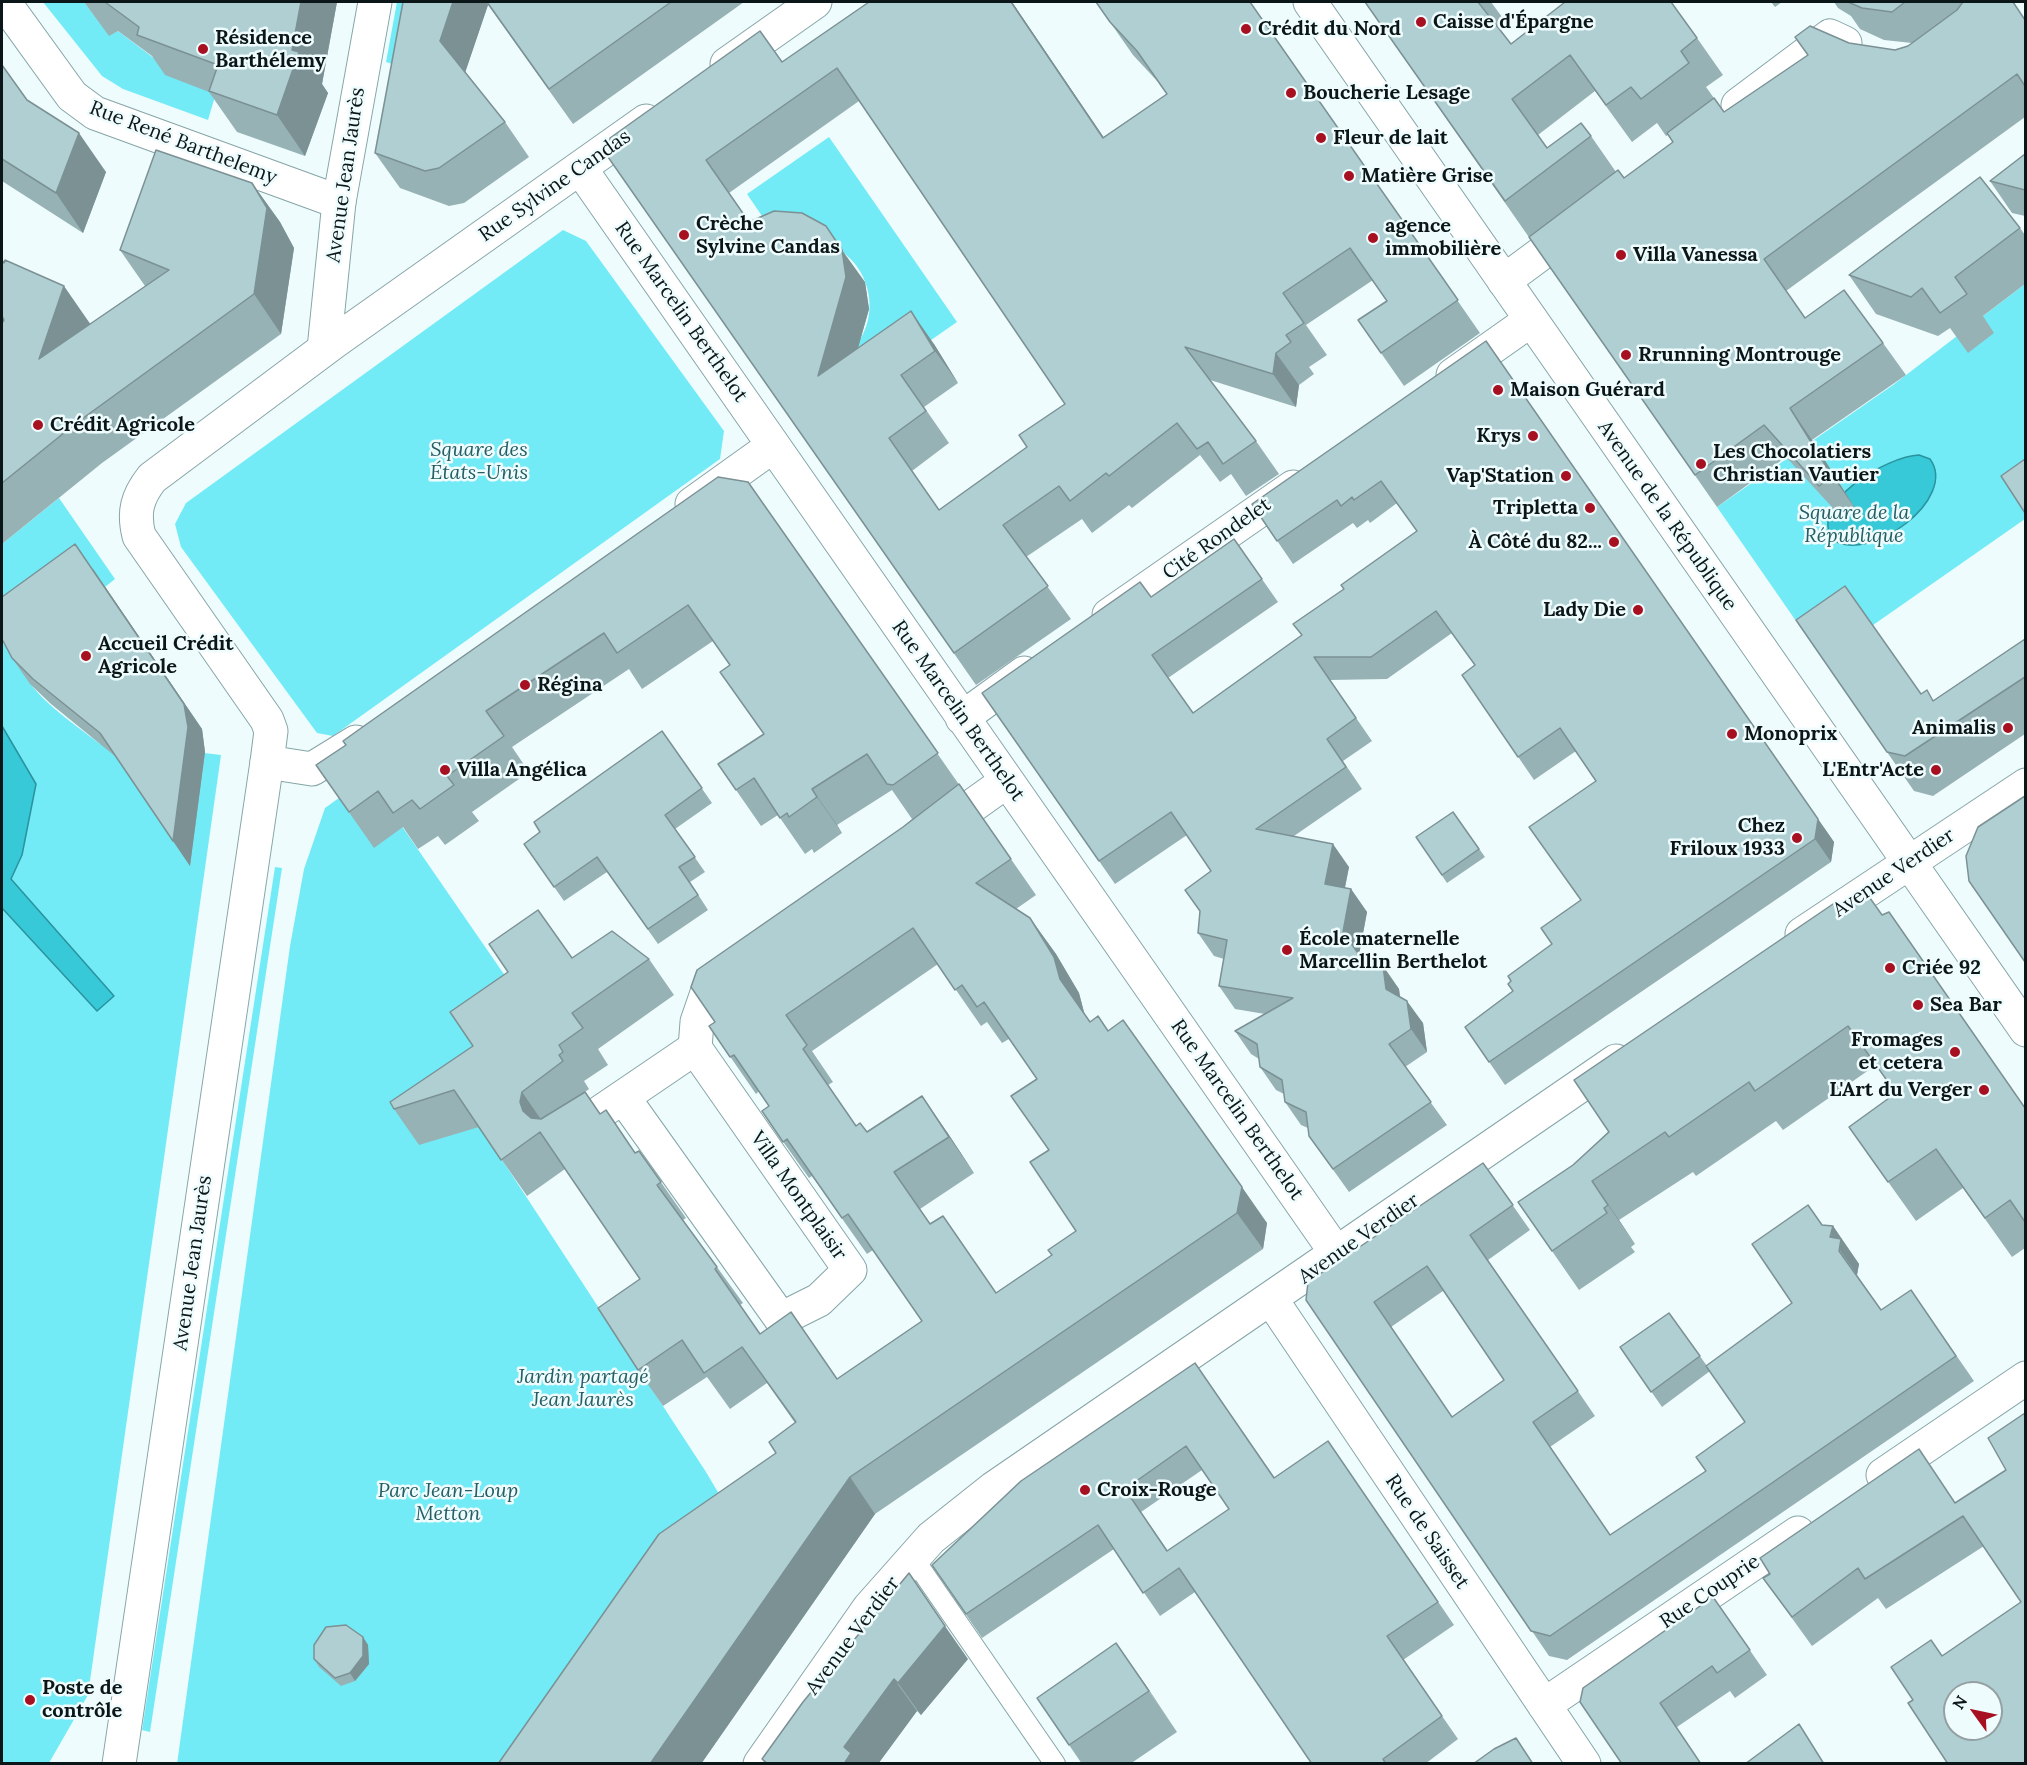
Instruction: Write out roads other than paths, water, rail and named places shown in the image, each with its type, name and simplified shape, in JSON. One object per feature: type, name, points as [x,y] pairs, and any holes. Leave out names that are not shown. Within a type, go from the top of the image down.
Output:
[{"type":"street","name":"Rue René Barthelemy","points":[[4,2],[72,96],[95,113],[339,202]]},
{"type":"street","name":"Avenue Jean Jaurès","points":[[324,349],[339,202],[375,2]]},
{"type":"street","points":[[706,78],[815,2]]},
{"type":"street","name":"Avenue de la République","points":[[1310,2],[2025,1030]]},
{"type":"street","points":[[1718,120],[1830,36],[1869,54]]},
{"type":"street","name":"Rue Sylvine Candas","points":[[267,762],[271,731],[267,720],[140,536],[135,521],[136,506],[142,490],[152,478],[324,349],[668,105]]},
{"type":"street","name":"Rue Marcelin Berthelot","points":[[580,168],[1337,1254]]},
{"type":"street","points":[[1504,281],[1597,212]]},
{"type":"street","points":[[1432,390],[1531,320]]},
{"type":"street","points":[[671,519],[773,446]]},
{"type":"street","name":"Cité Rondelet","points":[[1088,629],[1314,472]]},
{"type":"street","points":[[962,718],[1048,657]]},
{"type":"street","points":[[267,762],[312,769],[331,760],[385,722]]},
{"type":"street","name":"Avenue Jean Jaurès","points":[[119,1764],[267,762]]},
{"type":"street","points":[[914,848],[1007,781]]},
{"type":"street","name":"Avenue Verdier","points":[[1780,950],[2025,786]]},
{"type":"street","points":[[564,1137],[695,1048],[698,1022],[707,993],[754,960]]},
{"type":"street","name":"Avenue Verdier","points":[[760,1764],[869,1608],[931,1538],[994,1488],[1636,1047]]},
{"type":"street","name":"Villa Montplaisir","points":[[623,1097],[781,1319],[819,1300],[850,1270],[695,1048]]},
{"type":"street","name":"Rue de Saisset","points":[[1271,1299],[1584,1764]]},
{"type":"street","points":[[1861,1490],[2025,1378]]},
{"type":"street","name":"Rue Couprie","points":[[1544,1705],[1821,1516]]},
{"type":"lane","points":[[913,1558],[1055,1764]]},
{"type":"place","name":"Caisse d'Épargne","points":[[1421,22]]},
{"type":"place","name":"Crédit du Nord","points":[[1246,29]]},
{"type":"place","name":"Résidence Barthélemy","points":[[203,49]]},
{"type":"place","name":"Boucherie Lesage","points":[[1291,93]]},
{"type":"place","name":"Fleur de lait","points":[[1321,138]]},
{"type":"place","name":"Matière Grise","points":[[1349,176]]},
{"type":"place","name":"Crèche Sylvine Candas","points":[[684,235]]},
{"type":"place","name":"agence immobilière","points":[[1373,238]]},
{"type":"place","name":"Villa Vanessa","points":[[1621,255]]},
{"type":"place","name":"Rrunning Montrouge","points":[[1626,355]]},
{"type":"place","name":"Maison Guérard","points":[[1498,390]]},
{"type":"place","name":"Crédit Agricole","points":[[38,425]]},
{"type":"place","name":"Krys","points":[[1533,436]]},
{"type":"place","name":"Les Chocolatiers Christian Vautier","points":[[1701,464]]},
{"type":"place","name":"Vap'Station","points":[[1566,476]]},
{"type":"place","name":"Tripletta","points":[[1590,508]]},
{"type":"place","name":"À Côté du 82...","points":[[1614,542]]},
{"type":"place","name":"Lady Die","points":[[1638,610]]},
{"type":"place","name":"Accueil Crédit Agricole","points":[[86,656]]},
{"type":"place","name":"Régina","points":[[525,685]]},
{"type":"place","name":"Animalis","points":[[2008,728]]},
{"type":"place","name":"Monoprix","points":[[1732,734]]},
{"type":"place","name":"Villa Angélica","points":[[445,770]]},
{"type":"place","name":"L'Entr'Acte","points":[[1936,770]]},
{"type":"place","name":"Chez Friloux 1933","points":[[1797,838]]},
{"type":"place","name":"École maternelle Marcellin Berthelot","points":[[1287,950]]},
{"type":"place","name":"Criée 92","points":[[1890,968]]},
{"type":"place","name":"Sea Bar","points":[[1918,1005]]},
{"type":"place","name":"Fromages et cetera","points":[[1955,1052]]},
{"type":"place","name":"L'Art du Verger","points":[[1984,1090]]},
{"type":"place","name":"Croix-Rouge","points":[[1085,1490]]},
{"type":"place","name":"Poste de contrôle","points":[[30,1700]]},
{"type":"park label","name":"Square des États-Unis","points":[[479,462]]},
{"type":"park label","name":"Square de la République","points":[[1854,524]]},
{"type":"park label","name":"Jardin partagé Jean Jaurès","points":[[583,1388]]},
{"type":"park label","name":"Parc Jean-Loup Metton","points":[[448,1502]]}]
